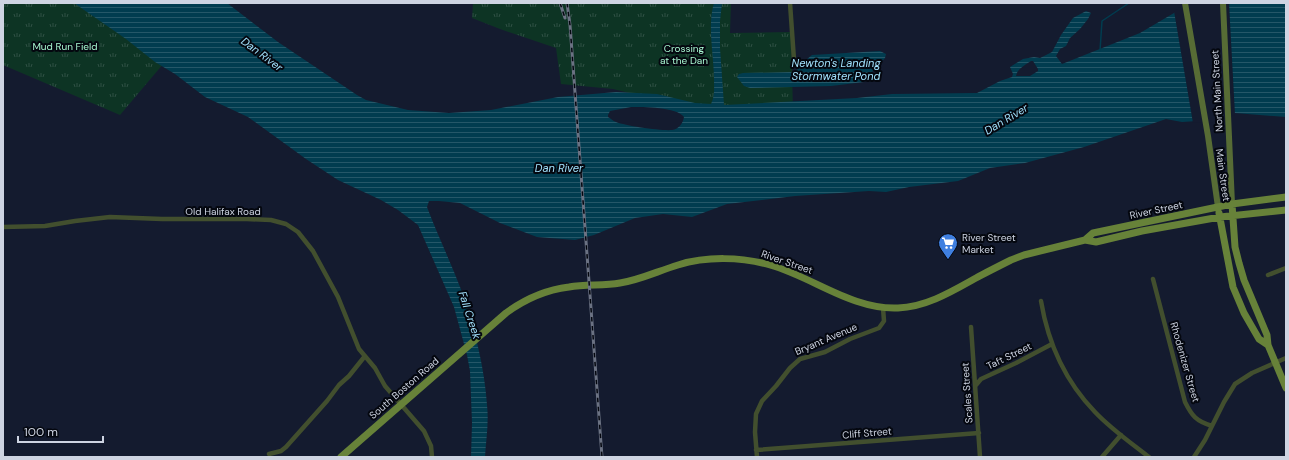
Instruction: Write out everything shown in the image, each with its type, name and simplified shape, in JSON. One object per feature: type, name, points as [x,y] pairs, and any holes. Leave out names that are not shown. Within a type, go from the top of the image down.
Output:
[{"type":"main road","name":"Main Street","points":[[1185,3],[1207,129],[1218,207]]},
{"type":"main road","name":"North Main Street","points":[[1223,3],[1231,178]]},
{"type":"main road","name":"Main Street","points":[[1231,178],[1232,204]]},
{"type":"main road","name":"River Street","points":[[481,334],[515,306],[545,292],[569,287],[619,284],[679,265],[714,259],[741,260],[771,266],[805,278],[860,303],[883,308],[906,308],[932,301],[1024,255],[1085,240],[1093,234],[1232,204],[1286,197]]},
{"type":"main road","points":[[1232,204],[1235,247],[1238,263],[1267,335],[1268,345],[1286,388]]},
{"type":"main road","points":[[1218,207],[1234,287],[1244,312],[1259,339],[1268,345]]},
{"type":"main road","name":"River Street","points":[[1085,240],[1096,242],[1142,231],[1220,217],[1286,210]]},
{"type":"main road","name":"South Boston Road","points":[[341,457],[481,334]]},
{"type":"street","points":[[790,3],[794,60]]},
{"type":"street","name":"Old Halifax Road","points":[[3,227],[45,226],[110,217],[271,220],[292,228],[298,232],[321,263],[348,319],[355,342],[375,368],[385,386],[424,431],[432,446],[432,457]]},
{"type":"street","points":[[1268,275],[1286,268]]},
{"type":"street","name":"Rhodenizer Street","points":[[1153,279],[1185,402],[1194,417],[1200,422],[1212,426]]},
{"type":"street","points":[[1040,301],[1045,324],[1052,344],[1065,372],[1081,397],[1095,412],[1121,435],[1149,457]]},
{"type":"street","name":"Bryant Avenue","points":[[757,457],[755,432],[756,414],[762,401],[790,368],[800,359],[825,352],[850,338],[879,328],[884,321],[883,308]]},
{"type":"street","name":"Scales Street","points":[[971,327],[980,457]]},
{"type":"street","name":"Taft Street","points":[[976,385],[980,379],[1016,363],[1052,344]]},
{"type":"street","points":[[269,454],[281,451],[286,447],[365,356]]},
{"type":"street","points":[[1194,457],[1205,440],[1224,402],[1236,384],[1252,373],[1286,358]]},
{"type":"street","name":"Cliff Street","points":[[756,450],[979,433]]},
{"type":"street","points":[[1102,457],[1121,435]]},
{"type":"green space","name":"Mud Run Field","points":[[3,3],[77,3],[164,63],[120,115],[3,65]]},
{"type":"green space","name":"Crossing at the Dan","points":[[473,3],[731,3],[730,33],[791,32],[793,111],[671,103],[613,89],[561,84],[556,48],[472,18]]},
{"type":"water","name":"Dan River","points":[[74,3],[227,3],[278,42],[357,95],[366,100],[408,110],[449,113],[491,110],[558,97],[616,92],[657,94],[695,103],[711,104],[714,89],[714,70],[711,21],[714,3],[722,3],[720,48],[724,105],[857,98],[892,94],[977,93],[1000,81],[1012,77],[1013,74],[1010,67],[1023,59],[1034,57],[1040,58],[1052,52],[1061,35],[1073,18],[1086,11],[1091,13],[1088,19],[1070,38],[1066,46],[1060,49],[1056,56],[1062,64],[1140,33],[1191,3],[1286,3],[1286,117],[1235,113],[1212,120],[1182,122],[1166,119],[1084,147],[1025,163],[990,168],[958,181],[909,187],[886,192],[869,191],[795,196],[727,204],[692,217],[663,214],[635,218],[594,235],[575,240],[537,237],[500,223],[460,203],[429,201],[427,207],[458,281],[475,333],[484,377],[488,412],[485,457],[471,457],[472,423],[470,371],[467,355],[454,307],[418,225],[398,210],[381,200],[338,180],[248,117],[205,97],[175,74],[155,62],[126,39]],"holes":[[[1033,61],[1038,71],[1030,76],[1016,76],[1020,69]],[[631,107],[667,109],[684,117],[679,127],[672,130],[652,129],[621,124],[608,117],[610,111]]]},
{"type":"water","name":"Newton's Landing Stormwater Pond","points":[[880,51],[886,54],[885,58],[864,82],[831,86],[750,88],[744,86],[737,77],[739,74],[743,73],[794,72],[812,55]]},
{"type":"pier","points":[[1187,3],[1229,3],[1235,115],[1213,122],[1193,123],[1174,11]]},
{"type":"waterway","points":[[1100,51],[1102,21],[1129,3]]},
{"type":"railway","points":[[560,3],[565,18]]},
{"type":"railway","points":[[567,3],[570,25],[602,457]]},
{"type":"place","name":"River Street Market","points":[[948,260]]},
{"type":"water label","name":"Fall Creek","points":[[470,315]]}]
